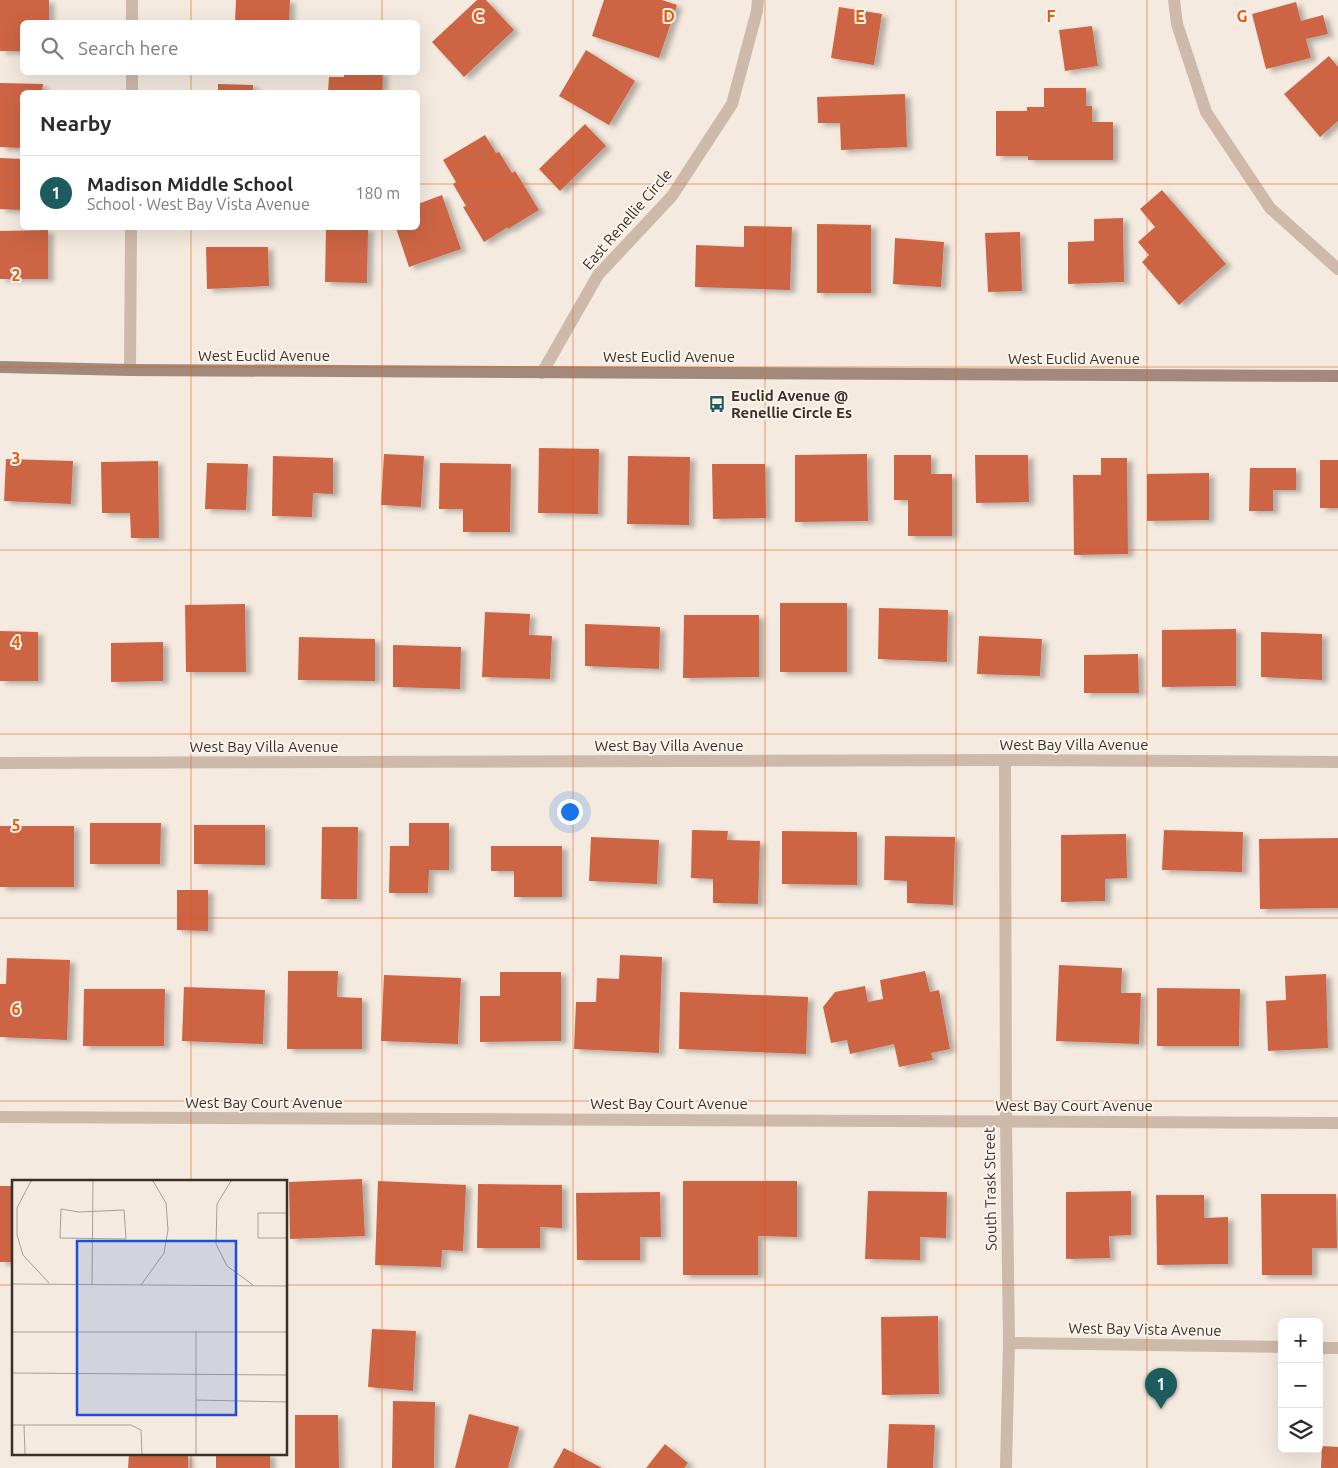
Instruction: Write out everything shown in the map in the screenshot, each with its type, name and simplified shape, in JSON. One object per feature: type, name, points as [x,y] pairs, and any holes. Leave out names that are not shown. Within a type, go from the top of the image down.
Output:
[{"type":"street","points":[[132,0],[132,20]]},
{"type":"street","name":"East Renellie Circle","points":[[542,372],[598,276],[672,196],[732,104],[757,11],[758,0]]},
{"type":"street","points":[[1174,0],[1177,24],[1206,112],[1270,208],[1338,269]]},
{"type":"street","points":[[132,75],[132,90]]},
{"type":"street","points":[[130,370],[131,230]]},
{"type":"street","name":"West Euclid Avenue","points":[[0,367],[130,370],[1338,376]]},
{"type":"street","name":"West Bay Villa Avenue","points":[[0,763],[1005,760],[1338,762]]},
{"type":"street","name":"South Trask Street","points":[[1005,760],[1008,1343],[1006,1468]]},
{"type":"street","name":"West Bay Court Avenue","points":[[0,1117],[1338,1123]]},
{"type":"street","name":"West Bay Vista Avenue","points":[[1008,1343],[1278,1347]]},
{"type":"street","points":[[1323,1348],[1338,1348]]},
{"type":"building","points":[[0,0],[49,0],[49,20],[20,20],[20,51],[0,51]]},
{"type":"building","points":[[236,0],[290,0],[289,20],[235,20]]},
{"type":"building","points":[[477,0],[486,0],[514,30],[464,77],[432,42]]},
{"type":"building","points":[[604,0],[662,0],[677,5],[659,58],[592,36]]},
{"type":"building","points":[[1296,2],[1301,21],[1323,15],[1328,34],[1306,39],[1311,58],[1266,69],[1252,14]]},
{"type":"building","points":[[839,7],[882,14],[874,65],[831,58]]},
{"type":"building","points":[[1092,26],[1098,66],[1065,71],[1059,30]]},
{"type":"building","points":[[586,50],[635,81],[609,125],[559,96]]},
{"type":"building","points":[[1329,56],[1338,67],[1338,121],[1320,137],[1284,94]]},
{"type":"building","points":[[344,75],[383,75],[382,90],[328,90],[329,77],[344,77]]},
{"type":"building","points":[[0,83],[43,84],[42,90],[20,90],[20,148],[0,147]]},
{"type":"building","points":[[218,84],[253,85],[253,90],[218,90]]},
{"type":"building","points":[[1044,88],[1086,88],[1086,106],[1092,106],[1092,122],[1113,122],[1113,160],[1028,160],[1028,156],[996,156],[996,111],[1027,111],[1027,107],[1044,107]]},
{"type":"building","points":[[905,94],[907,147],[841,150],[840,123],[818,123],[817,97]]},
{"type":"building","points":[[585,124],[606,146],[560,191],[539,169]]},
{"type":"building","points":[[485,135],[496,153],[499,152],[512,173],[515,171],[539,210],[484,242],[463,207],[466,206],[453,184],[456,182],[443,160]]},
{"type":"building","points":[[0,158],[20,159],[20,210],[0,209]]},
{"type":"building","points":[[1162,190],[1226,264],[1179,305],[1142,262],[1149,255],[1138,242],[1155,227],[1140,209]]},
{"type":"building","points":[[442,195],[461,249],[409,267],[397,230],[420,230],[420,203]]},
{"type":"building","points":[[1123,218],[1124,282],[1068,284],[1068,242],[1094,241],[1094,219]]},
{"type":"building","points":[[817,224],[871,225],[871,293],[817,293]]},
{"type":"building","points":[[744,226],[792,227],[790,290],[695,287],[696,245],[744,247]]},
{"type":"building","points":[[48,230],[48,279],[0,279],[0,231]]},
{"type":"building","points":[[326,230],[368,230],[367,283],[325,282]]},
{"type":"building","points":[[1020,232],[1022,291],[988,292],[985,233]]},
{"type":"building","points":[[895,238],[944,242],[941,287],[893,284]]},
{"type":"building","points":[[206,247],[268,247],[269,286],[207,289]]},
{"type":"building","points":[[539,448],[599,449],[598,514],[538,513]]},
{"type":"building","points":[[384,454],[424,456],[421,507],[381,505]]},
{"type":"building","points":[[867,454],[868,521],[795,522],[795,455]]},
{"type":"building","points":[[894,455],[931,455],[931,474],[952,474],[952,536],[908,536],[908,500],[894,500]]},
{"type":"building","points":[[975,455],[1028,455],[1029,502],[976,503]]},
{"type":"building","points":[[273,456],[333,458],[333,494],[313,493],[312,517],[272,516]]},
{"type":"building","points":[[628,456],[690,457],[689,525],[627,524]]},
{"type":"building","points":[[1101,458],[1127,458],[1128,554],[1074,555],[1073,475],[1101,475]]},
{"type":"building","points":[[6,459],[73,461],[71,504],[4,501]]},
{"type":"building","points":[[1320,460],[1338,460],[1338,508],[1320,508]]},
{"type":"building","points":[[158,461],[159,538],[131,538],[130,513],[102,513],[101,462]]},
{"type":"building","points":[[207,463],[248,464],[246,510],[205,509]]},
{"type":"building","points":[[440,463],[511,464],[510,532],[463,532],[463,509],[439,509]]},
{"type":"building","points":[[712,464],[765,464],[766,518],[713,519]]},
{"type":"building","points":[[1250,468],[1296,468],[1296,490],[1273,490],[1273,511],[1249,511]]},
{"type":"building","points":[[1209,473],[1209,520],[1147,521],[1147,474]]},
{"type":"building","points":[[780,603],[847,603],[847,672],[780,672]]},
{"type":"building","points":[[245,604],[246,672],[186,672],[185,605]]},
{"type":"building","points":[[879,608],[948,610],[947,662],[878,659]]},
{"type":"building","points":[[485,612],[530,614],[529,635],[552,636],[550,679],[482,677]]},
{"type":"building","points":[[684,615],[759,615],[759,677],[683,678]]},
{"type":"building","points":[[585,624],[660,627],[659,669],[585,666]]},
{"type":"building","points":[[1236,629],[1236,686],[1162,687],[1162,630]]},
{"type":"building","points":[[0,631],[38,632],[38,681],[0,681]]},
{"type":"building","points":[[1261,632],[1322,634],[1322,680],[1261,677]]},
{"type":"building","points":[[979,636],[1042,639],[1040,676],[977,674]]},
{"type":"building","points":[[299,637],[375,639],[375,681],[298,680]]},
{"type":"building","points":[[163,642],[163,681],[111,682],[111,643]]},
{"type":"building","points":[[393,645],[461,647],[460,689],[393,687]]},
{"type":"building","points":[[1138,654],[1139,693],[1084,693],[1084,655]]},
{"type":"building","points":[[90,823],[161,823],[160,864],[90,864]]},
{"type":"building","points":[[409,823],[449,823],[449,870],[429,870],[428,893],[389,893],[390,846],[409,846]]},
{"type":"building","points":[[194,825],[265,825],[265,865],[194,864]]},
{"type":"building","points":[[0,826],[74,826],[74,887],[0,887]]},
{"type":"building","points":[[322,827],[358,827],[357,899],[321,899]]},
{"type":"building","points":[[692,830],[728,831],[727,840],[760,841],[758,904],[713,903],[713,879],[691,878]]},
{"type":"building","points":[[1164,830],[1243,832],[1242,872],[1162,870]]},
{"type":"building","points":[[782,831],[857,832],[857,885],[782,884]]},
{"type":"building","points":[[1126,834],[1127,878],[1105,879],[1105,901],[1061,902],[1061,835]]},
{"type":"building","points":[[885,836],[955,837],[953,905],[907,903],[907,881],[884,880]]},
{"type":"building","points":[[591,837],[659,840],[657,884],[589,881]]},
{"type":"building","points":[[1338,838],[1338,908],[1260,909],[1259,839]]},
{"type":"building","points":[[491,846],[562,846],[562,897],[514,897],[514,871],[491,871]]},
{"type":"building","points":[[177,890],[208,890],[208,931],[177,930]]},
{"type":"building","points":[[620,955],[662,957],[659,1053],[574,1049],[576,1002],[596,1002],[597,978],[619,979]]},
{"type":"building","points":[[7,958],[70,960],[67,1040],[0,1037],[0,984],[6,984]]},
{"type":"building","points":[[1059,965],[1122,968],[1121,993],[1141,993],[1139,1044],[1056,1041]]},
{"type":"building","points":[[288,971],[338,971],[337,997],[362,998],[362,1049],[287,1049]]},
{"type":"building","points":[[925,971],[930,992],[939,990],[950,1049],[931,1053],[933,1060],[899,1067],[894,1044],[850,1054],[847,1040],[831,1043],[823,1007],[835,992],[865,986],[868,1002],[883,999],[880,980]]},
{"type":"building","points":[[500,972],[561,972],[561,1041],[480,1042],[480,996],[500,996]]},
{"type":"building","points":[[1326,974],[1328,1048],[1268,1051],[1266,1001],[1286,1000],[1285,976]]},
{"type":"building","points":[[384,975],[461,978],[458,1044],[381,1041]]},
{"type":"building","points":[[184,987],[265,990],[263,1044],[182,1041]]},
{"type":"building","points":[[1157,988],[1240,989],[1239,1046],[1157,1046]]},
{"type":"building","points":[[84,989],[165,989],[164,1046],[83,1046]]},
{"type":"building","points":[[680,992],[808,997],[806,1054],[679,1049]]},
{"type":"building","points":[[362,1179],[365,1236],[290,1239],[289,1182]]},
{"type":"building","points":[[378,1181],[466,1185],[463,1251],[442,1250],[441,1267],[375,1265]]},
{"type":"building","points":[[683,1181],[797,1181],[797,1237],[758,1236],[758,1275],[683,1275]]},
{"type":"building","points":[[478,1184],[562,1185],[562,1228],[540,1227],[540,1248],[477,1248]]},
{"type":"building","points":[[0,1186],[12,1186],[12,1262],[0,1262]]},
{"type":"building","points":[[868,1191],[947,1192],[946,1238],[920,1237],[920,1260],[865,1259]]},
{"type":"building","points":[[1131,1191],[1131,1235],[1109,1236],[1110,1258],[1066,1259],[1066,1192]]},
{"type":"building","points":[[660,1192],[661,1237],[640,1237],[640,1260],[577,1260],[576,1193]]},
{"type":"building","points":[[1261,1194],[1336,1194],[1337,1248],[1312,1248],[1312,1275],[1262,1275]]},
{"type":"building","points":[[1156,1195],[1204,1195],[1204,1218],[1228,1217],[1228,1264],[1157,1265]]},
{"type":"building","points":[[938,1316],[939,1394],[882,1395],[881,1317]]},
{"type":"building","points":[[372,1329],[416,1331],[413,1391],[368,1387]]},
{"type":"building","points":[[393,1401],[435,1402],[434,1468],[392,1468]]},
{"type":"building","points":[[469,1414],[519,1427],[508,1468],[455,1468]]},
{"type":"building","points":[[295,1415],[338,1415],[339,1468],[295,1468]]},
{"type":"building","points":[[889,1424],[935,1425],[933,1468],[887,1468]]},
{"type":"building","points":[[665,1444],[688,1463],[684,1468],[646,1468]]},
{"type":"building","points":[[1323,1446],[1338,1447],[1338,1468],[1321,1468]]},
{"type":"building","points":[[564,1448],[602,1468],[553,1468]]},
{"type":"building","points":[[129,1456],[188,1456],[188,1468],[128,1468]]},
{"type":"building","points":[[216,1456],[270,1456],[270,1468],[216,1468]]},
{"type":"place","name":"Euclid Avenue @ Renellie Circle Es","points":[[717,404]]},
{"type":"place","name":"Madison Middle School","points":[[1161,1409]]}]
